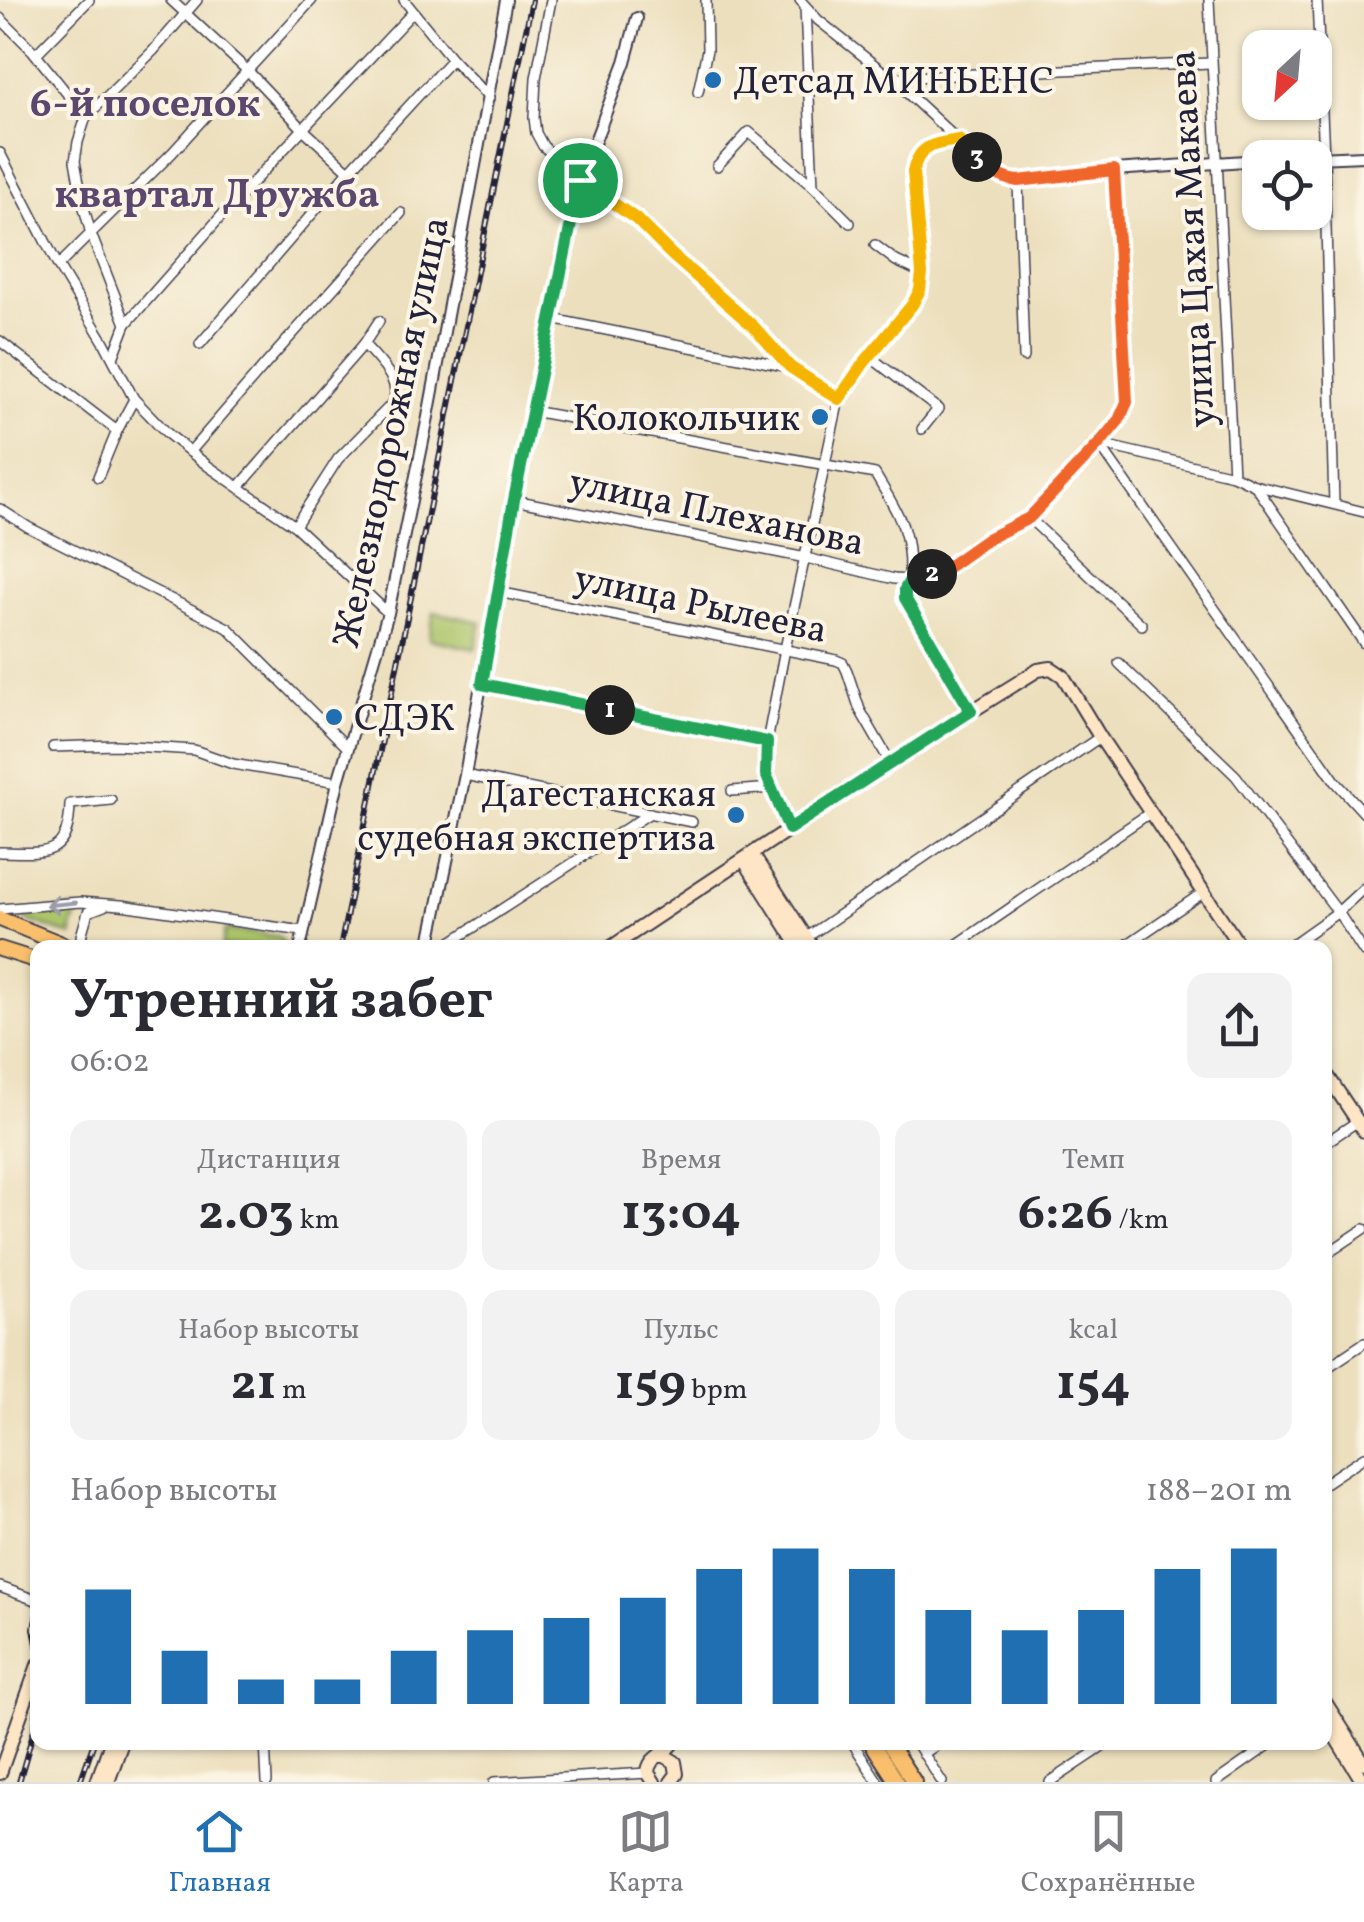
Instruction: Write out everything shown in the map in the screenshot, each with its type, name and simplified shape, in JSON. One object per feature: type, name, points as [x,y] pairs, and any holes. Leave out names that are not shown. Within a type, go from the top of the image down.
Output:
[{"type":"main road","points":[[622,940],[890,762],[1038,670],[1051,668],[1063,676],[1237,940]]},
{"type":"main road","points":[[748,857],[799,940]]},
{"type":"main road","points":[[0,919],[52,940]]},
{"type":"main road","points":[[0,948],[30,958]]},
{"type":"main road","points":[[1332,1082],[1361,1126]]},
{"type":"main road","points":[[0,1773],[30,1688]]},
{"type":"main road","points":[[3,1782],[30,1708]]},
{"type":"main road","points":[[1332,1713],[1364,1763]]},
{"type":"main road","points":[[1332,1731],[1364,1782]]},
{"type":"main road","points":[[97,1782],[108,1750]]},
{"type":"main road","points":[[108,1782],[119,1750]]},
{"type":"main road","points":[[651,1778],[652,1760],[667,1750]]},
{"type":"main road","points":[[674,1750],[676,1778]]},
{"type":"main road","points":[[876,1750],[896,1782]]},
{"type":"main road","points":[[893,1750],[914,1782]]},
{"type":"main road","points":[[660,1756],[671,1758],[676,1778]]},
{"type":"street","points":[[36,54],[89,0]]},
{"type":"street","points":[[171,0],[349,171]]},
{"type":"street","points":[[126,324],[91,234],[75,161],[78,142],[86,117],[153,51],[197,0]]},
{"type":"street","points":[[58,266],[248,72],[312,0]]},
{"type":"street","points":[[404,0],[488,98]]},
{"type":"street","name":"Железнодорожная улица","points":[[301,940],[338,782],[388,613],[506,0]]},
{"type":"street","points":[[551,0],[536,78],[534,118],[543,146],[580,180],[636,219],[754,327],[790,367],[839,399]]},
{"type":"street","points":[[698,92],[706,50],[706,0]]},
{"type":"street","name":"улица Цахая Макаева","points":[[1209,0],[1233,475]]},
{"type":"street","points":[[1317,0],[1320,140]]},
{"type":"street","points":[[803,3],[1003,179],[1018,181],[1242,161]]},
{"type":"street","points":[[803,3],[812,186]]},
{"type":"street","points":[[113,358],[126,324],[224,213],[413,12]]},
{"type":"street","points":[[0,18],[36,54],[86,117]]},
{"type":"street","points":[[431,940],[465,775],[514,500],[580,180],[625,62],[637,18]]},
{"type":"street","points":[[200,344],[452,59]]},
{"type":"street","points":[[891,78],[1210,63]]},
{"type":"street","points":[[717,166],[750,132],[850,224]]},
{"type":"street","points":[[789,829],[766,774],[767,742],[839,399],[920,290],[922,273],[913,172],[916,159],[935,144],[959,140]]},
{"type":"street","points":[[0,152],[58,266],[134,399],[190,452],[295,526],[388,613]]},
{"type":"street","points":[[1332,157],[1364,156]]},
{"type":"street","points":[[1099,444],[1119,420],[1127,402],[1114,170]]},
{"type":"street","points":[[1018,181],[1024,356]]},
{"type":"street","points":[[190,452],[401,213]]},
{"type":"street","points":[[1323,230],[1334,504]]},
{"type":"street","points":[[875,245],[922,273]]},
{"type":"street","points":[[552,319],[790,367]]},
{"type":"street","points":[[239,487],[380,321]]},
{"type":"street","points":[[0,341],[117,431]]},
{"type":"street","points":[[295,526],[338,459],[396,396],[396,386],[364,344]]},
{"type":"street","points":[[869,356],[938,408],[922,429]]},
{"type":"street","points":[[98,477],[134,399]]},
{"type":"street","points":[[532,411],[875,474],[906,532],[910,580],[905,598],[971,711]]},
{"type":"street","points":[[1099,444],[1233,475],[1364,512]]},
{"type":"street","points":[[1099,444],[1336,782],[1364,814]]},
{"type":"street","name":"улица Плеханова","points":[[514,500],[910,580],[945,569],[989,538],[1029,518],[1099,444]]},
{"type":"street","points":[[1254,484],[1364,644]]},
{"type":"street","points":[[1267,503],[1278,490]]},
{"type":"street","points":[[0,509],[28,527],[228,628],[348,748]]},
{"type":"street","points":[[1029,518],[1142,624]]},
{"type":"street","name":"улица Рылеева","points":[[498,592],[836,660],[843,664],[860,710],[890,762]]},
{"type":"street","points":[[1120,664],[1236,776],[1364,952]]},
{"type":"street","points":[[482,684],[767,742]]},
{"type":"street","points":[[809,940],[1100,737]]},
{"type":"street","points":[[52,748],[116,745],[194,750],[233,764],[338,782]]},
{"type":"street","points":[[465,775],[692,822]]},
{"type":"street","points":[[732,790],[772,788]]},
{"type":"street","points":[[0,852],[38,852],[57,847],[69,829],[70,804],[111,800]]},
{"type":"street","points":[[964,940],[1151,812]]},
{"type":"street","points":[[454,940],[650,813]]},
{"type":"street","points":[[1298,940],[1364,888]]},
{"type":"street","points":[[1134,940],[1204,892]]},
{"type":"street","points":[[0,910],[80,902],[303,931]]},
{"type":"street","points":[[83,940],[88,912],[121,905]]},
{"type":"street","points":[[1332,1140],[1361,1126]]},
{"type":"street","points":[[1332,1251],[1364,1229]]},
{"type":"street","points":[[1332,1364],[1364,1343]]},
{"type":"street","points":[[1332,1478],[1364,1457]]},
{"type":"street","points":[[0,1588],[30,1598]]},
{"type":"street","points":[[265,1750],[267,1782]]},
{"type":"street","points":[[857,1750],[878,1782]]},
{"type":"street","points":[[921,1750],[942,1782]]},
{"type":"street","points":[[923,1754],[929,1750]]},
{"type":"street","points":[[1050,1782],[1098,1750]]},
{"type":"street","points":[[1216,1782],[1263,1750]]},
{"type":"street","points":[[494,1782],[651,1778]]},
{"type":"green space","points":[[434,612],[481,622],[475,649],[429,639]]},
{"type":"green space","points":[[76,908],[72,936],[25,919],[25,914]]},
{"type":"green space","points":[[225,930],[277,936],[281,940],[223,940]]},
{"type":"railway","points":[[342,940],[532,0]]},
{"type":"railway","points":[[19,1782],[30,1744]]},
{"type":"railway","points":[[80,1782],[91,1750]]},
{"type":"place","name":"Детсад МИНЬЕНС","points":[[713,80]]},
{"type":"place","name":"Колокольчик","points":[[820,417]]},
{"type":"place","name":"СДЭК","points":[[334,717]]},
{"type":"place","name":"Дагестанская судебная экспертиза","points":[[736,815]]},
{"type":"district","name":"6-й поселок","points":[[145,102]]},
{"type":"district","name":"квартал Дружба","points":[[217,193]]},
{"type":"route","points":[[959,140],[992,172],[1003,179],[1018,181],[1114,170],[1127,402],[1119,420],[1029,518],[989,538],[945,569],[910,580],[905,589],[910,609],[971,711],[789,829],[766,774],[767,742],[482,684],[514,500],[580,180],[636,219],[754,327],[790,367],[839,399],[920,290],[922,273],[913,172],[924,149],[959,140]]}]
